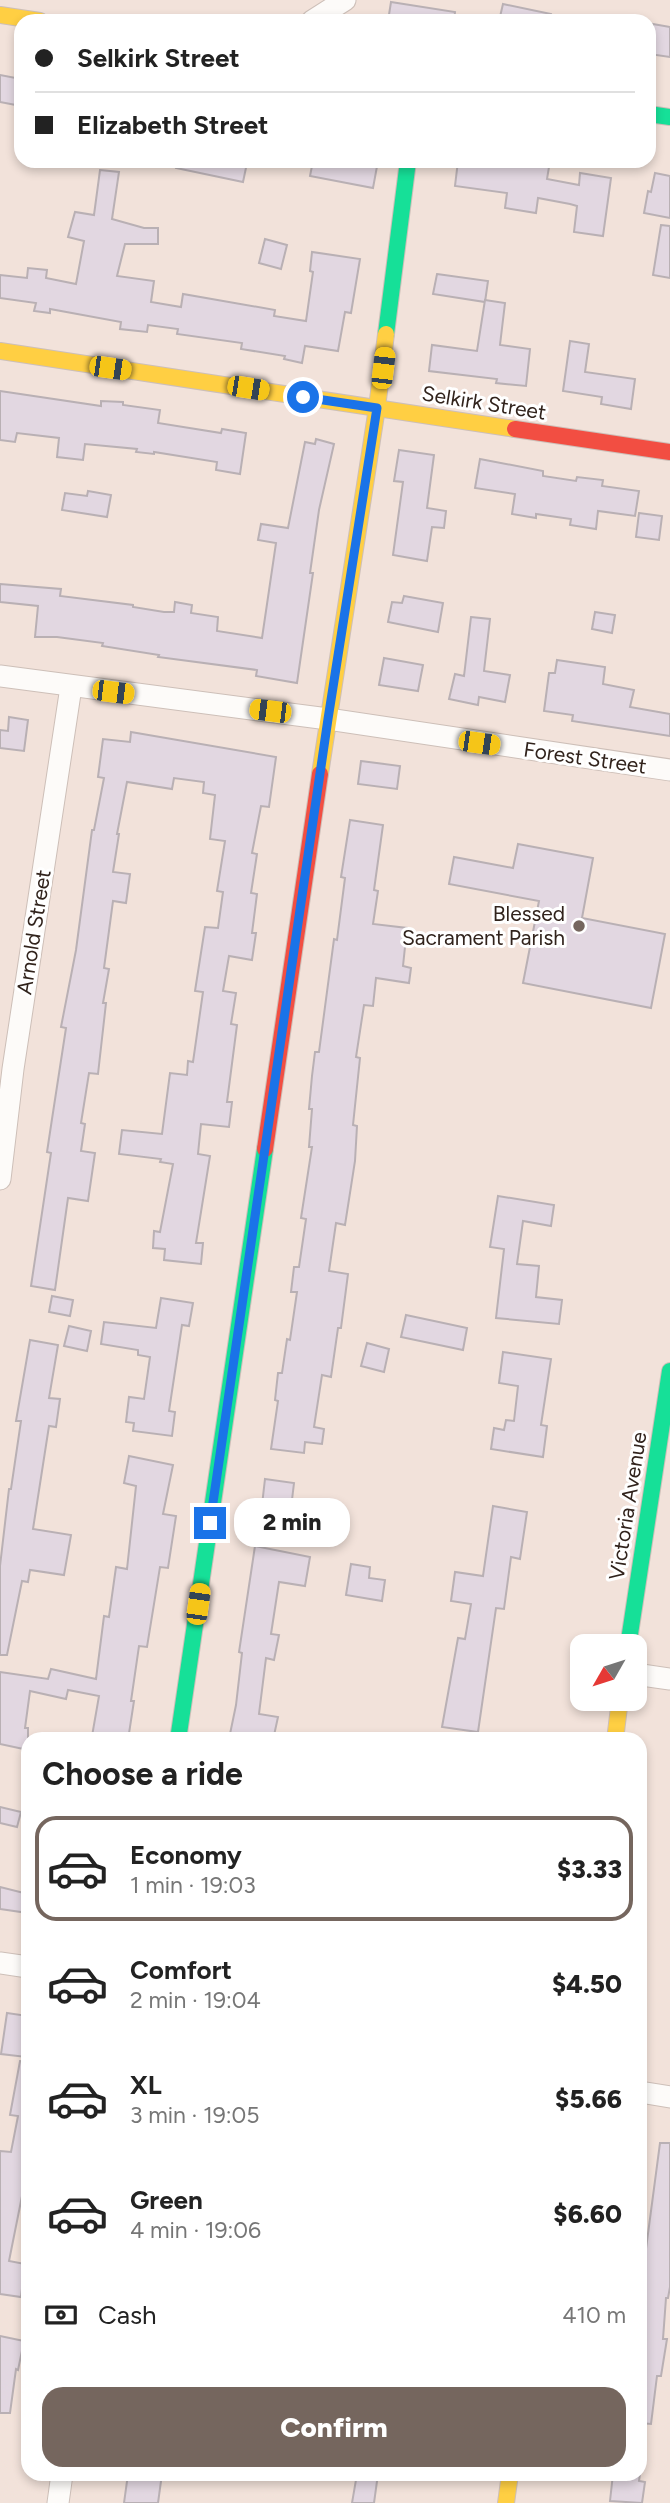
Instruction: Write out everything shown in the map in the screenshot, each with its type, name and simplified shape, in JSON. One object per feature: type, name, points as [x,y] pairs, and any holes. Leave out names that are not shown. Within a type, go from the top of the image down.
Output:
[{"type":"street","points":[[323,14],[345,0]]},
{"type":"street","points":[[179,1732],[328,719],[377,408],[407,168]]},
{"type":"street","name":"Selkirk Street","points":[[0,351],[670,452]]},
{"type":"street","name":"Forest Street","points":[[0,676],[328,719],[670,770]]},
{"type":"street","name":"Arnold Street","points":[[0,1179],[13,1069],[71,687]]},
{"type":"street","name":"Victoria Avenue","points":[[630,1634],[670,1371]]},
{"type":"street","points":[[648,1676],[670,1679]]},
{"type":"street","points":[[616,1732],[618,1712]]},
{"type":"street","points":[[0,1963],[21,1966]]},
{"type":"street","points":[[647,2093],[670,2096]]},
{"type":"street","points":[[58,2503],[61,2481]]},
{"type":"street","points":[[506,2503],[509,2481]]},
{"type":"building","points":[[391,2],[455,12],[455,14],[389,14]]},
{"type":"building","points":[[503,4],[551,14],[501,14]]},
{"type":"building","points":[[656,25],[670,27],[670,57],[656,55]]},
{"type":"building","points":[[0,75],[14,78],[14,105],[0,102]]},
{"type":"building","points":[[176,168],[246,168],[243,182]]},
{"type":"building","points":[[312,168],[377,168],[373,188],[310,176]]},
{"type":"building","points":[[457,168],[549,168],[547,179],[579,185],[580,173],[611,178],[603,236],[574,232],[577,206],[538,198],[536,213],[505,208],[507,193],[455,186]]},
{"type":"building","points":[[100,170],[119,172],[112,219],[144,228],[158,228],[158,244],[125,244],[117,276],[154,281],[151,302],[181,307],[183,294],[275,310],[274,316],[306,321],[313,272],[310,271],[312,252],[360,259],[351,313],[345,312],[338,351],[305,346],[302,363],[284,359],[285,356],[241,349],[242,343],[177,334],[178,329],[148,325],[147,332],[120,329],[121,322],[50,309],[50,313],[34,311],[36,303],[0,298],[0,275],[27,278],[28,268],[47,270],[46,278],[76,284],[84,241],[68,237],[75,212],[94,215]]},
{"type":"building","points":[[655,173],[670,176],[670,218],[644,213]]},
{"type":"building","points":[[661,225],[670,226],[670,278],[653,275]]},
{"type":"building","points":[[265,239],[287,245],[281,269],[259,263]]},
{"type":"building","points":[[437,274],[488,281],[485,302],[433,294]]},
{"type":"building","points":[[485,300],[505,303],[500,345],[530,349],[526,386],[496,383],[497,379],[429,371],[432,345],[477,351]]},
{"type":"building","points":[[570,341],[589,344],[585,372],[635,379],[631,409],[601,404],[602,397],[563,391]]},
{"type":"building","points":[[0,391],[101,406],[101,401],[123,402],[123,405],[160,410],[158,423],[221,433],[222,429],[246,433],[240,474],[216,470],[217,462],[154,452],[136,452],[137,449],[85,444],[83,460],[57,457],[59,438],[17,433],[15,442],[0,440]]},
{"type":"building","points":[[316,439],[334,444],[319,510],[297,683],[256,676],[257,670],[158,657],[159,655],[102,646],[103,643],[35,637],[38,606],[0,602],[0,584],[61,589],[60,596],[133,605],[164,612],[174,612],[175,602],[192,605],[191,613],[218,617],[217,631],[262,638],[276,543],[258,540],[261,524],[288,528],[305,442],[315,444]]},
{"type":"building","points":[[399,450],[434,455],[427,508],[446,511],[444,528],[432,527],[427,561],[393,555],[403,482],[394,481]]},
{"type":"building","points":[[480,459],[543,471],[543,476],[576,481],[577,477],[603,480],[602,486],[639,491],[635,516],[598,511],[596,529],[570,525],[571,519],[512,514],[515,494],[475,488]]},
{"type":"building","points":[[88,491],[111,495],[107,517],[62,510],[65,493],[87,496]]},
{"type":"building","points":[[639,513],[662,516],[659,540],[636,537]]},
{"type":"building","points":[[404,596],[443,603],[438,632],[388,622],[392,602],[402,603]]},
{"type":"building","points":[[595,612],[615,615],[612,633],[592,629]]},
{"type":"building","points":[[471,617],[490,619],[484,671],[510,675],[505,702],[479,697],[478,705],[449,699],[455,674],[464,676]]},
{"type":"building","points":[[384,658],[423,665],[418,691],[379,685]]},
{"type":"building","points":[[557,660],[605,667],[603,684],[634,690],[630,707],[670,714],[670,736],[572,721],[573,715],[544,711],[549,673],[555,673]]},
{"type":"building","points":[[9,717],[28,720],[24,751],[0,748],[0,730],[8,731]]},
{"type":"building","points":[[131,732],[276,757],[269,807],[261,806],[252,853],[257,854],[251,893],[257,894],[252,933],[256,933],[252,960],[229,956],[223,991],[236,993],[231,1024],[237,1025],[227,1102],[232,1102],[229,1127],[201,1124],[198,1154],[210,1156],[196,1243],[203,1243],[201,1264],[164,1260],[165,1249],[153,1248],[154,1231],[160,1232],[173,1164],[160,1162],[161,1159],[119,1154],[122,1130],[162,1134],[170,1073],[187,1075],[188,1061],[193,1062],[203,992],[195,991],[205,927],[218,928],[223,892],[217,891],[225,841],[210,839],[215,795],[203,793],[204,782],[174,778],[172,789],[127,782],[113,872],[130,874],[126,903],[113,901],[104,968],[109,969],[103,1003],[106,1003],[98,1074],[89,1073],[81,1123],[85,1124],[81,1151],[95,1153],[88,1201],[68,1198],[55,1290],[31,1286],[51,1153],[47,1152],[66,1028],[61,1027],[76,950],[92,830],[104,778],[98,777],[103,739],[130,742]]},
{"type":"building","points":[[361,761],[400,766],[397,789],[358,784]]},
{"type":"building","points":[[350,820],[383,825],[374,890],[378,891],[373,924],[407,928],[403,966],[411,968],[409,983],[376,978],[373,1006],[364,1005],[356,1057],[360,1058],[353,1125],[357,1126],[355,1161],[345,1225],[336,1223],[329,1271],[348,1274],[341,1328],[338,1328],[331,1377],[322,1375],[314,1427],[324,1429],[322,1444],[305,1442],[304,1453],[271,1449],[278,1401],[275,1400],[278,1373],[282,1373],[287,1339],[290,1340],[297,1292],[291,1292],[294,1267],[299,1267],[306,1219],[301,1218],[312,1147],[309,1147],[312,1109],[309,1109],[312,1076],[315,1052],[319,1052],[334,939],[337,940],[345,878],[341,877]]},
{"type":"building","name":"Blessed Sacrament Parish","points":[[518,844],[593,858],[582,918],[665,934],[651,1008],[523,983],[539,901],[449,884],[454,857],[513,868]]},
{"type":"building","points":[[498,1196],[554,1205],[551,1226],[523,1221],[517,1264],[539,1266],[536,1297],[562,1300],[559,1324],[496,1318],[504,1249],[490,1247]]},
{"type":"building","points":[[52,1296],[73,1300],[70,1316],[49,1312]]},
{"type":"building","points":[[161,1298],[193,1303],[189,1326],[182,1325],[169,1411],[175,1412],[172,1436],[133,1431],[134,1423],[126,1422],[129,1397],[144,1399],[150,1357],[138,1355],[138,1350],[101,1344],[104,1322],[156,1328]]},
{"type":"building","points":[[406,1315],[467,1328],[463,1350],[401,1337]]},
{"type":"building","points":[[69,1326],[91,1331],[87,1351],[64,1346]]},
{"type":"building","points":[[30,1340],[58,1345],[49,1398],[60,1399],[56,1427],[49,1426],[33,1529],[71,1535],[64,1575],[30,1570],[28,1582],[22,1581],[7,1655],[0,1655],[0,1566],[9,1489],[21,1421],[16,1421]]},
{"type":"building","points":[[367,1343],[389,1349],[384,1372],[361,1366]]},
{"type":"building","points":[[503,1352],[551,1359],[541,1425],[547,1426],[543,1457],[491,1449],[494,1428],[504,1430],[506,1420],[514,1421],[518,1386],[499,1383]]},
{"type":"building","points":[[129,1456],[173,1465],[163,1514],[176,1516],[168,1568],[160,1567],[147,1647],[139,1646],[129,1732],[93,1732],[99,1696],[68,1690],[66,1699],[30,1691],[25,1728],[28,1728],[28,1732],[21,1732],[21,1748],[0,1744],[0,1672],[48,1679],[51,1669],[96,1679],[104,1616],[109,1617],[116,1567],[127,1569],[136,1486],[124,1483]]},
{"type":"building","points":[[265,1479],[294,1483],[291,1508],[262,1505]]},
{"type":"building","points":[[493,1506],[527,1512],[520,1559],[511,1557],[504,1609],[496,1608],[478,1732],[442,1727],[458,1638],[465,1639],[471,1604],[451,1601],[455,1572],[483,1576]]},
{"type":"building","points":[[255,1546],[310,1557],[305,1586],[279,1582],[271,1634],[279,1635],[274,1660],[266,1658],[259,1714],[278,1717],[275,1732],[230,1732],[242,1653],[239,1652]]},
{"type":"building","points":[[351,1564],[370,1567],[369,1578],[385,1580],[382,1601],[346,1595]]},
{"type":"building","points":[[0,1807],[21,1812],[17,1827],[0,1823]]},
{"type":"building","points":[[0,1887],[21,1892],[21,1912],[0,1909]]},
{"type":"building","points":[[7,2013],[21,2015],[21,2056],[1,2054]]},
{"type":"building","points":[[21,2061],[21,2201],[9,2261],[21,2263],[21,2297],[0,2294],[0,2151],[11,2152],[18,2116],[10,2115]]},
{"type":"building","points":[[660,2143],[670,2143],[670,2287],[666,2298],[663,2339],[667,2339],[661,2376],[657,2376],[651,2424],[647,2424],[647,2241]]},
{"type":"building","points":[[0,2336],[21,2340],[21,2356],[18,2370],[16,2369],[10,2413],[0,2413]]},
{"type":"building","points":[[127,2481],[161,2481],[158,2503],[124,2503]]},
{"type":"building","points":[[356,2481],[377,2481],[374,2503],[352,2503]]},
{"type":"building","points":[[612,2481],[645,2482],[642,2503],[610,2501]]},
{"type":"traffic: fast","points":[[656,115],[670,117]]},
{"type":"traffic: fast","points":[[386,334],[407,168]]},
{"type":"traffic: fast","points":[[179,1732],[265,1149]]},
{"type":"traffic: fast","points":[[630,1634],[670,1371]]},
{"type":"traffic: slow","points":[[0,15],[14,17]]},
{"type":"traffic: slow","points":[[320,774],[386,334]]},
{"type":"traffic: slow","points":[[0,351],[515,429]]},
{"type":"traffic: slow","points":[[616,1732],[618,1712]]},
{"type":"traffic: slow","points":[[506,2503],[509,2481]]},
{"type":"traffic: jam","points":[[515,429],[670,452]]},
{"type":"traffic: jam","points":[[265,1149],[320,774]]},
{"type":"place","name":"Blessed Sacrament Parish","points":[[579,926]]},
{"type":"route","points":[[210,1523],[328,719],[377,408],[303,397]]}]
